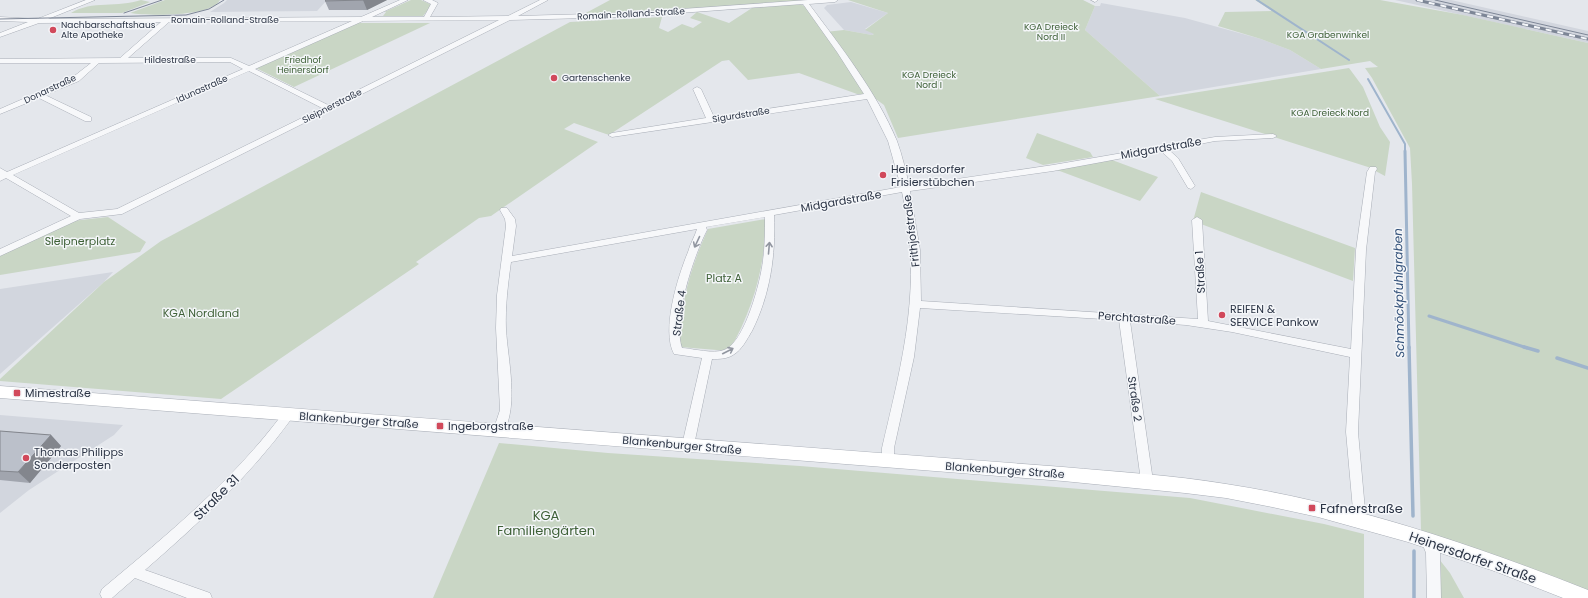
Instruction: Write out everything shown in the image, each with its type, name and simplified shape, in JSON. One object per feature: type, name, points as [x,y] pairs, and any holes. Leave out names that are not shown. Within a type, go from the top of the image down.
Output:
[{"type":"main road","name":"Blankenburger Straße","points":[[0,392],[1147,481],[1254,496],[1312,508],[1360,521]]},
{"type":"main road","name":"Heinersdorfer Straße","points":[[1360,521],[1428,540],[1515,570],[1585,598]]},
{"type":"street","points":[[0,35],[92,0]]},
{"type":"street","points":[[391,0],[402,1]]},
{"type":"street","points":[[426,0],[435,4],[426,18]]},
{"type":"street","name":"Sleipnerstraße","points":[[78,216],[119,212],[545,0]]},
{"type":"street","name":"Romain-Rolland-Straße","points":[[0,19],[168,20],[510,18],[625,15],[835,0]]},
{"type":"street","name":"Idunastraße","points":[[2,175],[364,19],[402,1]]},
{"type":"street","name":"Frithjofstraße","points":[[805,3],[846,59],[869,96],[892,140],[906,189],[916,265],[916,304],[906,364],[888,452],[888,461]]},
{"type":"street","points":[[122,60],[168,20]]},
{"type":"street","name":"Hildestraße","points":[[0,61],[231,60],[329,108]]},
{"type":"street","name":"Donarstraße","points":[[0,112],[76,79],[97,61]]},
{"type":"street","points":[[697,89],[711,120]]},
{"type":"street","points":[[39,96],[88,119]]},
{"type":"street","name":"Sigurdstraße","points":[[612,135],[869,96]]},
{"type":"street","name":"Midgardstraße","points":[[506,260],[906,189],[1053,168],[1215,139],[1273,136]]},
{"type":"street","points":[[1163,148],[1175,160],[1191,186]]},
{"type":"street","points":[[1360,521],[1352,432],[1361,250],[1371,172],[1373,168]]},
{"type":"street","points":[[2,175],[78,216]]},
{"type":"street","points":[[499,431],[506,404],[501,342],[502,295],[511,226],[510,219],[504,210]]},
{"type":"street","points":[[688,445],[708,354],[722,355],[729,352],[741,342],[753,316],[764,284],[768,260],[770,240],[769,213]]},
{"type":"street","points":[[0,253],[78,216]]},
{"type":"street","name":"Straße 1","points":[[1197,220],[1203,323]]},
{"type":"street","name":"Straße 4","points":[[702,226],[702,230],[684,275],[678,302],[675,344],[678,351],[708,354]]},
{"type":"street","name":"Perchtastraße","points":[[916,304],[1203,323],[1356,354]]},
{"type":"street","name":"Straße 2","points":[[1124,317],[1147,481]]},
{"type":"street","name":"Straße 31","points":[[107,594],[220,495],[266,445],[288,414]]},
{"type":"street","points":[[1428,540],[1433,553],[1434,598]]},
{"type":"street","points":[[134,571],[146,577],[205,598]]},
{"type":"shaded area","points":[[227,0],[327,0],[317,11],[210,12]]},
{"type":"shaded area","points":[[1395,0],[1451,0],[1588,31],[1588,43]]},
{"type":"shaded area","points":[[851,2],[888,13],[865,29],[875,33],[872,35],[844,30],[824,8],[827,5]]},
{"type":"shaded area","points":[[1101,3],[1185,18],[1261,39],[1290,50],[1321,69],[1160,96],[1085,30],[1095,6],[1100,6]]},
{"type":"shaded area","points":[[113,272],[104,282],[0,374],[0,289]]},
{"type":"shaded area","points":[[0,415],[123,425],[114,435],[29,490],[0,513]]},
{"type":"green space","points":[[141,0],[150,2],[122,13],[71,13],[79,9],[96,5],[123,4]]},
{"type":"green space","points":[[165,0],[220,0],[214,6],[205,10],[192,12],[164,15],[130,13]]},
{"type":"green space","points":[[411,0],[421,0],[432,5],[423,16],[383,16],[386,12],[384,12]]},
{"type":"green space","points":[[610,0],[807,0],[630,13],[584,14]]},
{"type":"green space","name":"KGA Nordland","points":[[848,0],[1083,0],[1095,6],[1085,30],[1160,96],[898,138],[884,105],[869,94],[857,94],[799,73],[748,80],[729,60],[722,61],[609,135],[574,123],[564,129],[598,142],[491,216],[479,218],[416,262],[419,264],[221,399],[0,381],[0,379],[104,282],[161,241],[570,22],[662,17],[659,28],[668,32],[682,24],[693,28],[702,22],[690,18],[697,12],[729,23],[752,8],[800,4],[804,6],[825,32],[844,30],[872,35],[874,34],[865,30],[888,13]]},
{"type":"green space","name":"KGA Grabenwinkel","points":[[1255,0],[1380,0],[1463,15],[1588,43],[1588,598],[1427,540],[1421,530],[1410,148],[1365,68],[1378,67],[1370,61],[1321,69],[1290,50],[1261,39],[1218,26],[1225,12],[1272,11]]},
{"type":"green space","name":"Friedhof Heinersdorf","points":[[358,23],[430,23],[294,87],[256,68]]},
{"type":"green space","name":"KGA Dreieck Nord","points":[[1349,68],[1363,87],[1380,127],[1390,142],[1385,176],[1368,167],[1155,99]]},
{"type":"green space","points":[[1037,133],[1090,152],[1093,157],[1043,165],[1026,158]]},
{"type":"green space","points":[[1112,160],[1158,177],[1140,201],[1057,170]]},
{"type":"green space","points":[[1201,192],[1355,248],[1353,281],[1193,221]]},
{"type":"green space","name":"Sleipnerplatz","points":[[108,217],[146,242],[140,252],[0,275],[0,256],[72,221]]},
{"type":"green space","name":"Platz A","points":[[766,219],[763,254],[756,288],[745,320],[729,351],[680,347],[680,331],[687,286],[696,258],[708,229]]},
{"type":"green space","name":"KGA Familiengärten","points":[[499,443],[608,453],[800,466],[1190,498],[1324,524],[1364,534],[1364,598],[433,598]]},
{"type":"green space","points":[[1439,559],[1450,573],[1464,598],[1439,598]]},
{"type":"building","points":[[326,0],[364,0],[325,1]]},
{"type":"building","points":[[0,431],[51,435],[18,472],[0,471]]},
{"type":"waterway","name":"Schmöckpfuhlgraben","points":[[1257,0],[1349,60]]},
{"type":"waterway","name":"Schmöckpfuhlgraben","points":[[1368,79],[1405,144],[1405,151]]},
{"type":"waterway","name":"Schmöckpfuhlgraben","points":[[1405,151],[1409,348]]},
{"type":"waterway","points":[[1429,316],[1527,348]]},
{"type":"waterway","name":"Schmöckpfuhlgraben","points":[[1409,347],[1413,516]]},
{"type":"waterway","points":[[1524,347],[1538,351]]},
{"type":"waterway","points":[[1557,358],[1588,368]]},
{"type":"waterway","name":"Schmöckpfuhlgraben","points":[[1414,551],[1414,598]]},
{"type":"tram line","points":[[124,13],[162,0]]},
{"type":"tram line","points":[[0,19],[186,15],[209,9],[224,0]]},
{"type":"tram line","points":[[1435,0],[1588,35]]},
{"type":"railway","points":[[1417,0],[1588,39]]},
{"type":"place","name":"Nachbarschaftshaus Alte Apotheke","points":[[53,30]]},
{"type":"place","name":"Gartenschenke","points":[[554,78]]},
{"type":"place","name":"Heinersdorfer Frisierstübchen","points":[[883,175]]},
{"type":"place","name":"REIFEN & SERVICE Pankow","points":[[1222,315]]},
{"type":"place","name":"Mimestraße","points":[[17,393]]},
{"type":"place","name":"Ingeborgstraße","points":[[440,426]]},
{"type":"place","name":"Thomas Philipps Sonderposten","points":[[26,458]]},
{"type":"place","name":"Fafnerstraße","points":[[1312,508]]},
{"type":"park label","name":"KGA Dreieck Nord II","points":[[1051,32]]},
{"type":"park label","name":"KGA Dreieck Nord I","points":[[929,80]]}]
